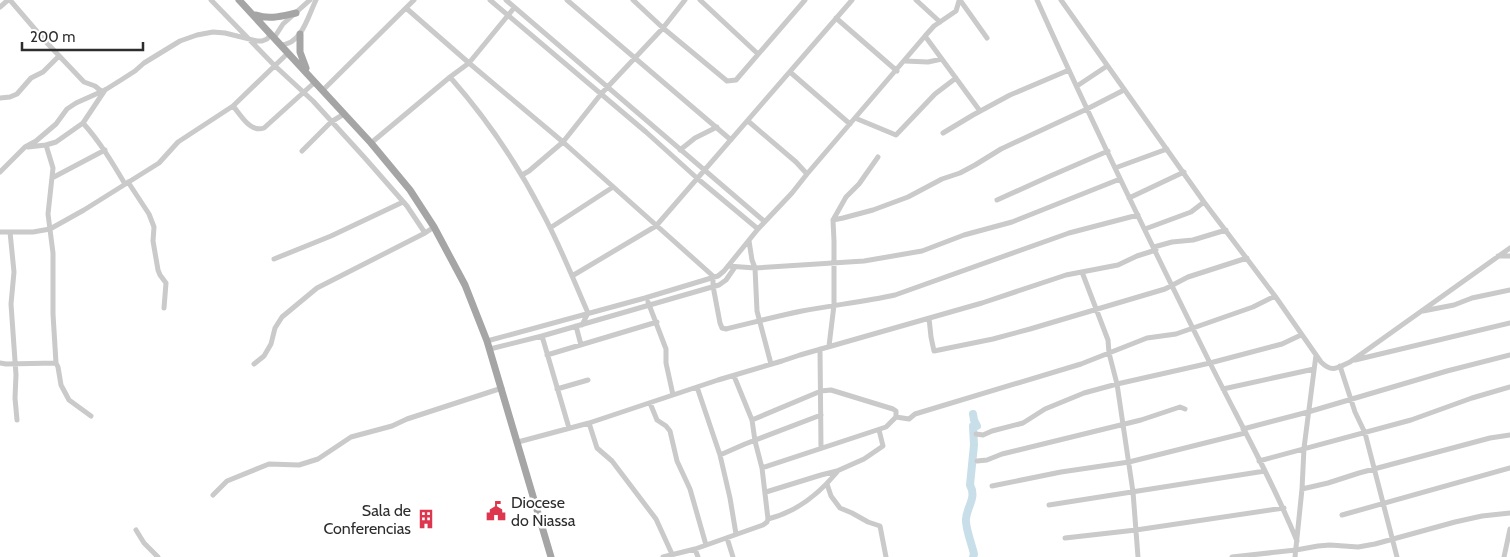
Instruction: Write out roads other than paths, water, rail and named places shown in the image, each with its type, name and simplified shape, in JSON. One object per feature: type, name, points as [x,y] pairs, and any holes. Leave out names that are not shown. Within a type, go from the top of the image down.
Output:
[{"type":"main road","points":[[239,0],[372,143],[410,190],[434,226],[465,285],[490,349],[551,557]]},
{"type":"main road","points":[[253,14],[262,18],[268,18],[296,13]]},
{"type":"main road","points":[[300,34],[302,60],[313,80]]},
{"type":"street","points":[[0,7],[9,0],[84,82],[103,91]]},
{"type":"street","points":[[211,0],[303,94],[313,101],[403,202],[425,233]]},
{"type":"street","points":[[0,172],[25,147],[56,124],[67,109],[103,91],[135,71],[144,62],[180,41],[213,32],[262,41],[272,36],[310,0]]},
{"type":"street","points":[[281,45],[292,42],[300,34],[316,0]]},
{"type":"street","points":[[322,90],[414,0]]},
{"type":"street","points":[[490,0],[758,229]]},
{"type":"street","points":[[506,0],[764,221]]},
{"type":"street","points":[[568,0],[731,140]]},
{"type":"street","points":[[633,0],[663,28],[727,81],[732,82],[736,80],[805,0]]},
{"type":"street","points":[[522,175],[563,142],[607,87],[663,28],[685,0]]},
{"type":"street","points":[[700,0],[758,54]]},
{"type":"street","points":[[572,276],[656,226],[852,0]]},
{"type":"street","points":[[916,0],[940,22]]},
{"type":"street","points":[[1037,0],[1129,198],[1284,508],[1297,541]]},
{"type":"street","points":[[1061,0],[1204,202],[1275,296],[1320,362],[1328,368],[1335,368],[1350,362],[1510,323]]},
{"type":"street","points":[[487,341],[718,276],[764,221],[792,193],[806,174],[925,36],[956,11],[959,1]]},
{"type":"street","points":[[959,1],[987,38]]},
{"type":"street","points":[[406,8],[468,63],[563,142],[713,276],[713,286],[722,328],[726,329],[834,305],[875,300],[894,295],[1069,233],[1138,215]]},
{"type":"street","points":[[372,143],[468,63],[514,8]]},
{"type":"street","points":[[836,18],[896,71]]},
{"type":"street","points":[[925,36],[980,111]]},
{"type":"street","points":[[0,232],[33,232],[50,229],[84,210],[159,163],[178,142],[233,106],[288,53]]},
{"type":"street","points":[[0,98],[17,94],[31,78],[43,72],[59,56]]},
{"type":"street","points":[[905,61],[928,62],[942,59]]},
{"type":"street","points":[[1077,86],[1107,66]]},
{"type":"street","points":[[943,134],[980,111],[1069,70]]},
{"type":"street","points":[[790,72],[850,124]]},
{"type":"street","points":[[450,77],[476,107],[522,175],[550,228],[588,313]]},
{"type":"street","points":[[855,118],[896,135],[935,94],[956,78]]},
{"type":"street","points":[[233,106],[252,128],[259,130],[264,128],[303,94],[313,80]]},
{"type":"street","points":[[833,220],[894,203],[942,179],[960,173],[1001,149],[1124,90]]},
{"type":"street","points":[[25,147],[56,142],[83,123],[103,91]]},
{"type":"street","points":[[302,151],[332,122],[344,114]]},
{"type":"street","points":[[748,121],[796,162],[806,174]]},
{"type":"street","points":[[83,123],[95,136],[126,183],[146,207],[153,224],[153,241],[158,270],[166,283],[164,308]]},
{"type":"street","points":[[646,132],[651,125]]},
{"type":"street","points":[[680,150],[694,138],[717,128]]},
{"type":"street","points":[[46,145],[52,163],[48,214],[53,253],[52,314],[56,362],[61,385],[68,400],[91,416]]},
{"type":"street","points":[[1115,168],[1168,149]]},
{"type":"street","points":[[52,178],[105,150]]},
{"type":"street","points":[[996,200],[1108,151]]},
{"type":"street","points":[[829,346],[834,305],[833,220],[846,197],[859,184],[878,157]]},
{"type":"street","points":[[1129,198],[1184,172]]},
{"type":"street","points":[[728,266],[755,268],[864,261],[922,251],[964,235],[1012,222],[1120,179]]},
{"type":"street","points":[[550,228],[612,187]]},
{"type":"street","points":[[274,259],[331,236],[403,202]]},
{"type":"street","points":[[1145,229],[1191,212],[1204,202]]},
{"type":"street","points":[[254,364],[264,356],[271,344],[275,328],[282,317],[311,292],[342,274],[425,233],[434,226]]},
{"type":"street","points":[[518,442],[589,423],[829,346],[991,300],[1066,275],[1112,267],[1172,242],[1193,240],[1226,230]]},
{"type":"street","points":[[10,232],[14,272],[11,304],[17,420]]},
{"type":"street","points":[[749,241],[755,268],[759,321],[771,364]]},
{"type":"street","points":[[1350,362],[1510,248]]},
{"type":"street","points":[[1498,256],[1510,256]]},
{"type":"street","points":[[929,318],[934,351],[993,339],[1165,289],[1188,277],[1247,258]]},
{"type":"street","points":[[490,349],[719,285],[726,280],[736,267]]},
{"type":"street","points":[[1082,272],[1108,340],[1109,353],[1117,384],[1130,462],[1138,557]]},
{"type":"street","points":[[1420,312],[1510,290]]},
{"type":"street","points":[[896,417],[909,419],[915,414],[1081,364],[1147,338],[1176,334],[1253,307],[1275,296]]},
{"type":"street","points":[[645,298],[650,304],[666,349],[666,363],[673,395]]},
{"type":"street","points":[[581,344],[579,325],[588,313]]},
{"type":"street","points":[[547,355],[657,322]]},
{"type":"street","points":[[976,434],[983,435],[1023,424],[1045,409],[1084,393],[1282,344],[1302,335]]},
{"type":"street","points":[[542,336],[569,428]]},
{"type":"street","points":[[820,349],[822,391],[821,448]]},
{"type":"street","points":[[1295,557],[1304,448],[1316,355]]},
{"type":"street","points":[[992,486],[1061,472],[1130,462],[1244,431],[1447,371],[1510,355]]},
{"type":"street","points":[[0,363],[56,362]]},
{"type":"street","points":[[1340,366],[1365,433],[1396,557]]},
{"type":"street","points":[[1223,389],[1314,369]]},
{"type":"street","points":[[663,557],[695,549],[764,525],[767,522],[766,492],[752,420],[734,376]]},
{"type":"street","points":[[557,389],[588,380]]},
{"type":"street","points":[[697,387],[720,455],[736,534]]},
{"type":"street","points":[[213,495],[227,481],[269,464],[299,465],[318,459],[351,437],[392,426],[407,419],[502,388]]},
{"type":"street","points":[[1259,461],[1411,420],[1472,398],[1510,388]]},
{"type":"street","points":[[752,420],[822,391],[831,390],[896,411],[896,417],[886,428],[762,468]]},
{"type":"street","points":[[650,403],[657,420],[670,431],[677,461],[690,489],[706,545]]},
{"type":"street","points":[[977,461],[1123,425],[1180,407],[1185,409]]},
{"type":"street","points":[[720,455],[821,415]]},
{"type":"street","points":[[589,423],[597,448],[612,461],[656,519],[672,554]]},
{"type":"street","points":[[766,492],[853,465],[883,446],[879,430]]},
{"type":"street","points":[[1302,489],[1510,434]]},
{"type":"street","points":[[1342,515],[1510,468]]},
{"type":"street","points":[[768,519],[790,511],[815,494],[838,471]]},
{"type":"street","points":[[1049,505],[1265,472]]},
{"type":"street","points":[[827,484],[831,496],[840,508],[880,526],[886,557]]},
{"type":"street","points":[[1065,538],[1136,530],[1284,508]]},
{"type":"street","points":[[1232,557],[1324,545],[1358,547],[1392,540],[1464,520],[1510,513]]},
{"type":"street","points":[[1504,557],[1510,529]]},
{"type":"street","points":[[136,530],[144,543],[158,557]]},
{"type":"street","points":[[727,538],[733,557]]},
{"type":"street","points":[[695,549],[698,557]]},
{"type":"waterway","points":[[973,414],[977,426],[973,426],[974,445],[970,485],[972,494],[966,522],[974,554],[973,557]]},
{"type":"place","name":"Diocese do Niassa","points":[[496,511]]},
{"type":"place","name":"Sala de Conferencias","points":[[426,519]]}]
